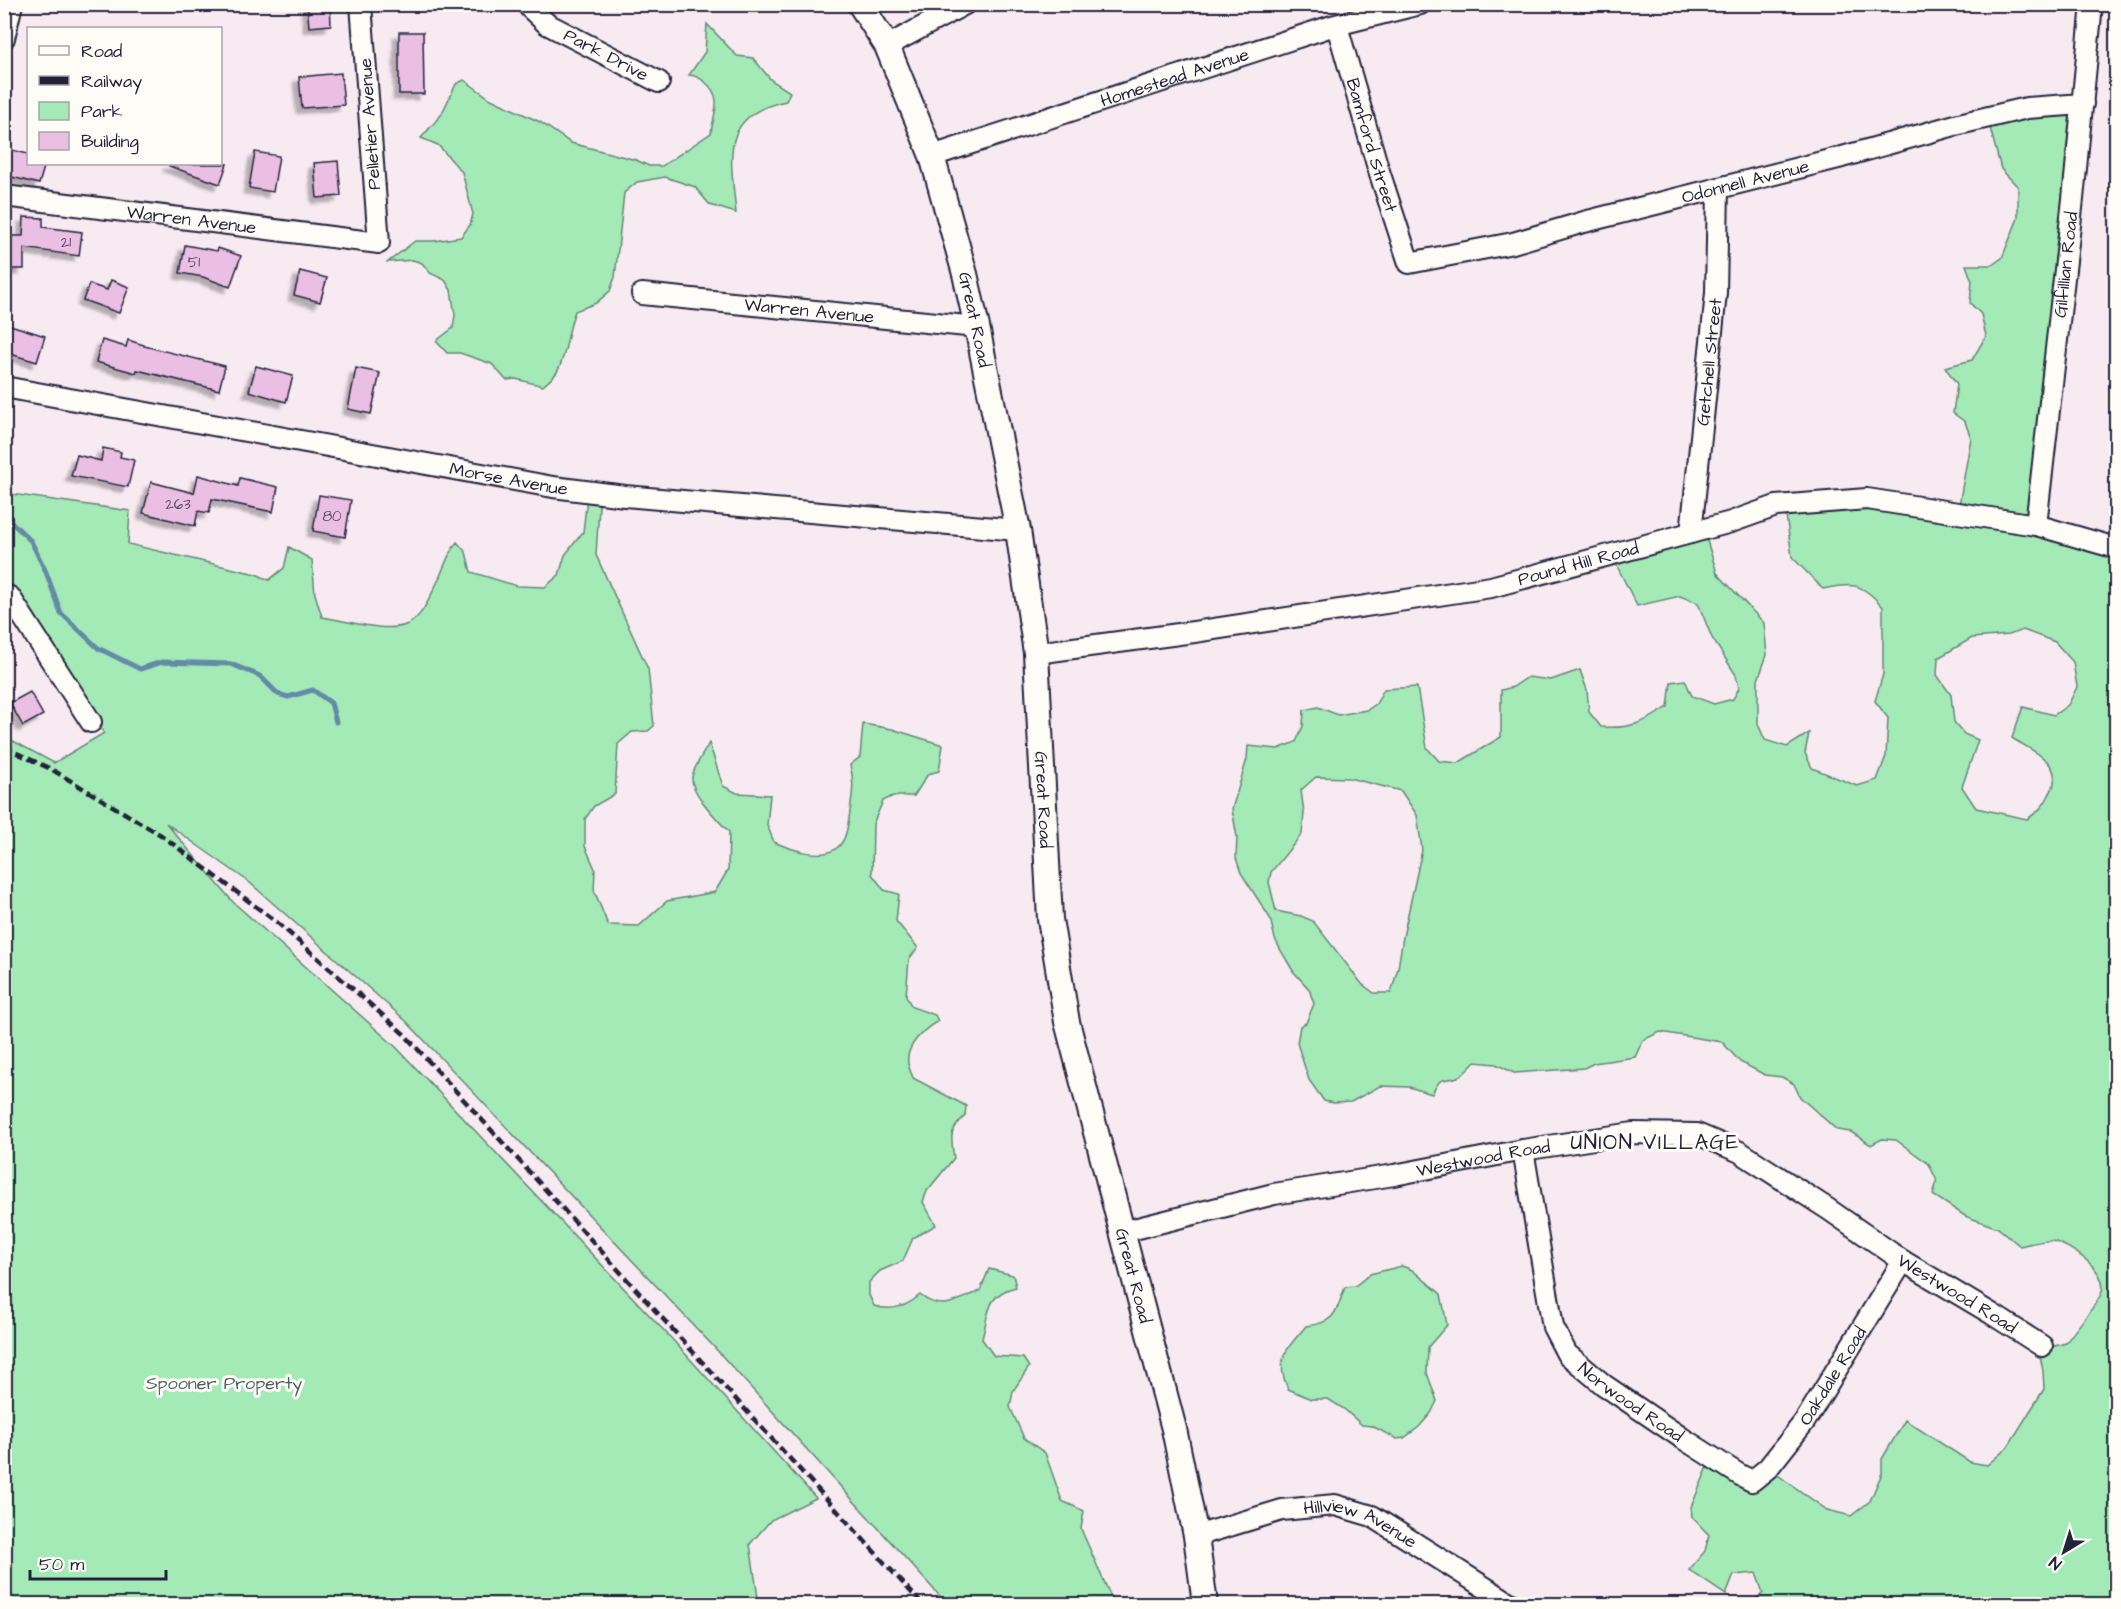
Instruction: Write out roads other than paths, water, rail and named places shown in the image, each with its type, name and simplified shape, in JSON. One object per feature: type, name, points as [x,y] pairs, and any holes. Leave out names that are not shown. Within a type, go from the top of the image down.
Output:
[{"type":"main road","name":"Great Road","points":[[860,4],[887,46],[932,156],[965,274],[977,327],[1018,530],[1035,653],[1050,919],[1067,1022],[1174,1429],[1196,1536],[1205,1605]]},
{"type":"street","points":[[4,38],[12,4]]},
{"type":"street","name":"Pelletier Avenue","points":[[361,4],[379,243]]},
{"type":"street","name":"Park Drive","points":[[530,4],[531,8],[547,24],[659,82]]},
{"type":"street","points":[[887,46],[966,4]]},
{"type":"street","name":"Homestead Avenue","points":[[932,156],[1337,26],[1420,4]]},
{"type":"street","name":"Gilfillian Road","points":[[2036,525],[2092,4]]},
{"type":"street","name":"Bamford Street","points":[[1337,26],[1378,168],[1409,263]]},
{"type":"street","name":"Odonnell Avenue","points":[[1409,263],[1513,243],[1584,222],[2027,108],[2083,104]]},
{"type":"street","name":"Getchell Street","points":[[1691,533],[1716,293],[1718,189]]},
{"type":"street","name":"Warren Avenue","points":[[4,196],[379,243]]},
{"type":"street","name":"Warren Avenue","points":[[642,294],[977,327]]},
{"type":"street","name":"Morse Avenue","points":[[4,387],[553,487],[625,496],[1018,530]]},
{"type":"street","name":"Pound Hill Road","points":[[1035,653],[1194,632],[1491,587],[1731,522],[1776,506],[1867,499],[2036,525],[2116,548]]},
{"type":"street","points":[[4,595],[10,597],[91,723]]},
{"type":"street","name":"Westwood Road","points":[[1122,1232],[1274,1194],[1394,1175],[1523,1150],[1634,1133],[1697,1134],[1740,1152],[1903,1261],[2042,1346]]},
{"type":"street","name":"Norwood Road","points":[[1523,1150],[1553,1327],[1567,1354],[1604,1385],[1682,1438],[1740,1475],[1752,1480]]},
{"type":"street","name":"Oakdale Road","points":[[1752,1480],[1768,1468],[1805,1421],[1903,1261]]},
{"type":"street","name":"Hillview Avenue","points":[[1196,1536],[1282,1510],[1335,1505],[1372,1516],[1511,1605]]},
{"type":"waterway","points":[[4,515],[31,541],[46,572],[61,613],[98,648],[140,669],[162,662],[231,664],[260,676],[278,694],[288,697],[313,690],[331,703],[336,722]]},
{"type":"railway","points":[[4,747],[51,769],[161,835],[279,924],[404,1034],[922,1604]]},
{"type":"district","name":"UNION VILLAGE","points":[[1655,1142]]},
{"type":"park label","name":"Spooner Property","points":[[224,1383]]}]
